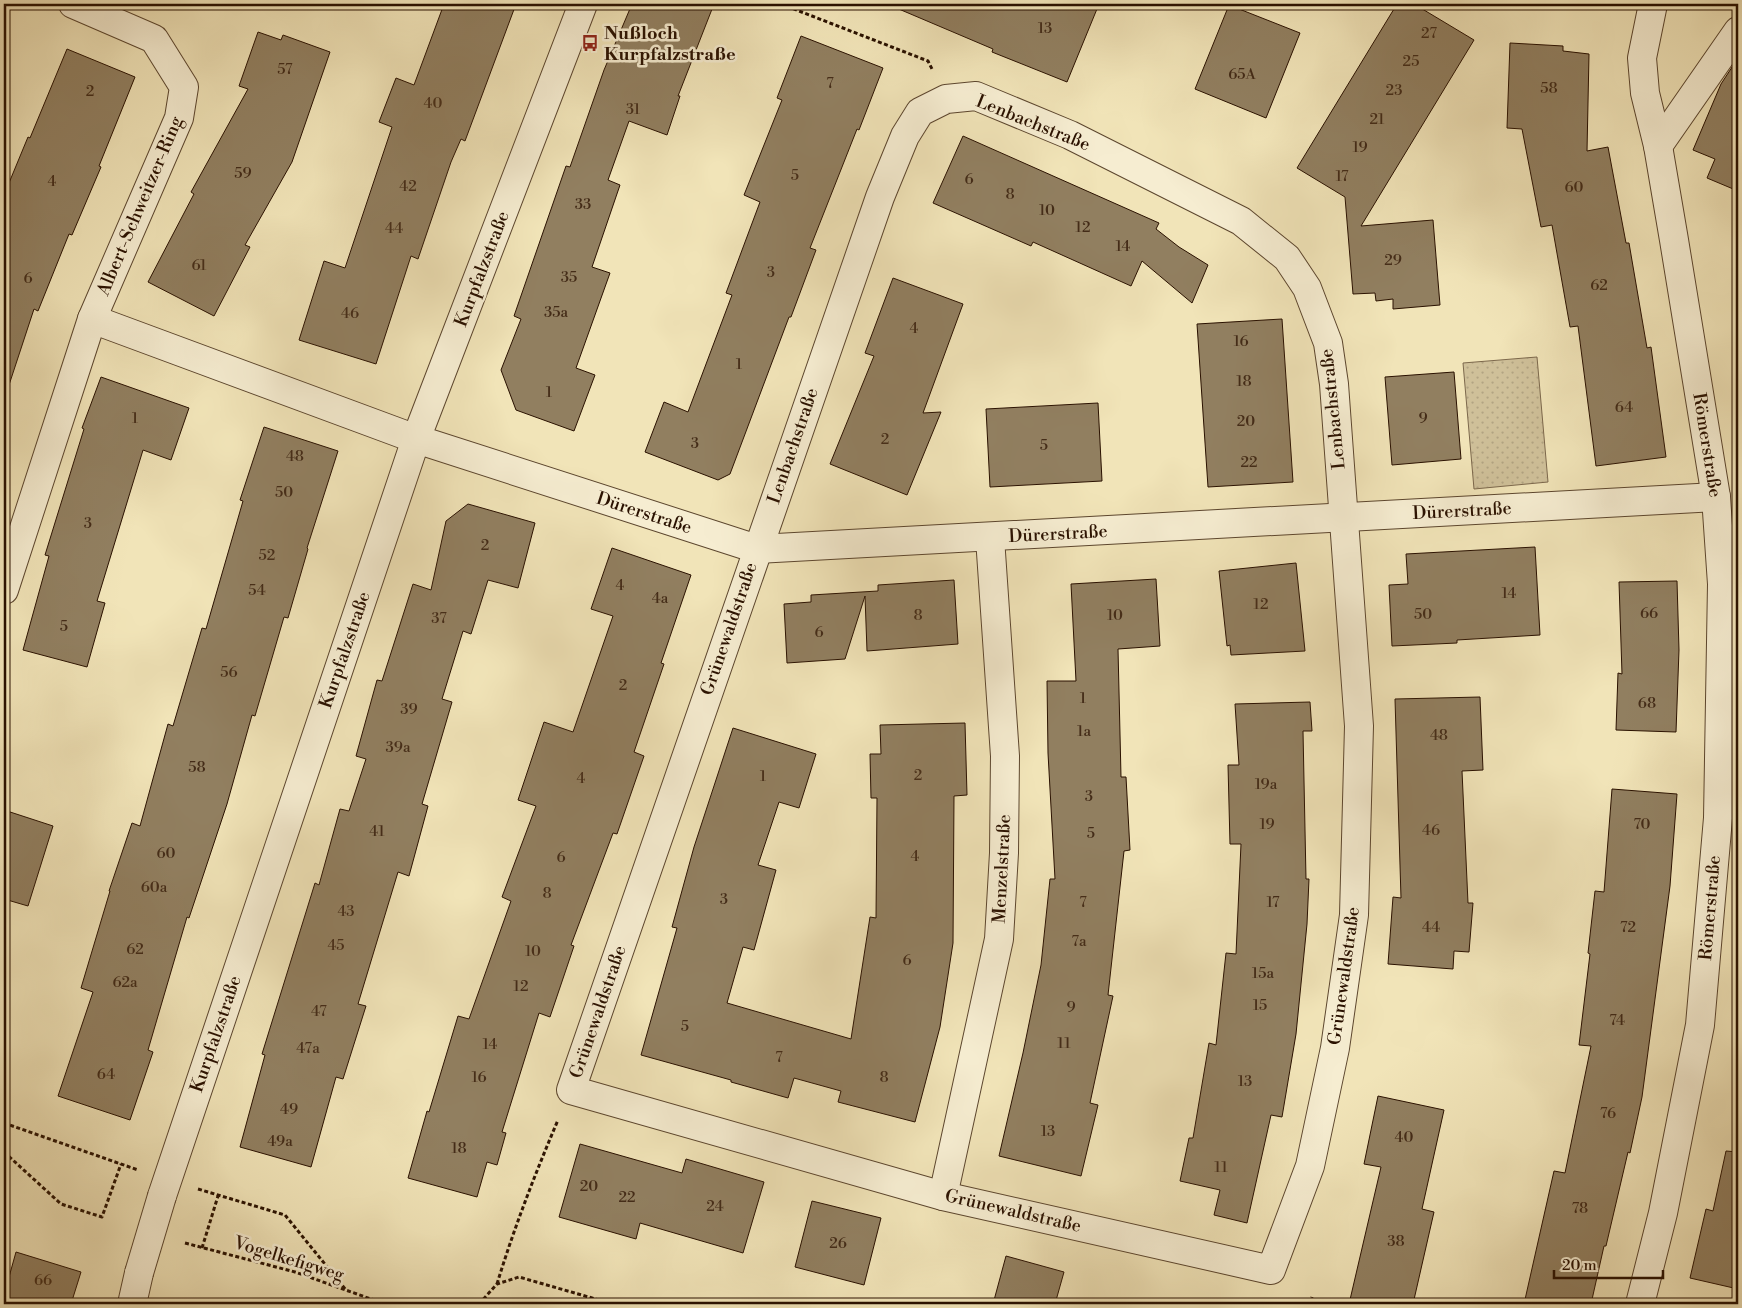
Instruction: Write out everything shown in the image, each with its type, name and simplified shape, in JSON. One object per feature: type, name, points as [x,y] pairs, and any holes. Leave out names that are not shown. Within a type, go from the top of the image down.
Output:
[{"type":"street","name":"Albert-Schweitzer-Ring","points":[[4,590],[92,319],[179,118],[184,88],[154,38],[72,4]]},
{"type":"street","name":"Kurpfalzstraße","points":[[132,1304],[139,1273],[165,1188],[416,439],[583,4]]},
{"type":"street","name":"Römerstraße","points":[[1640,1304],[1663,1213],[1700,1025],[1718,818],[1730,586],[1658,146],[1645,94],[1642,58],[1653,4]]},
{"type":"street","points":[[1658,146],[1738,30]]},
{"type":"street","name":"Lenbachstraße","points":[[757,549],[880,197],[905,136],[920,112],[946,99],[976,96],[1070,134],[1241,221],[1286,258],[1307,288],[1328,343],[1334,384],[1343,517]]},
{"type":"street","name":"Albert-Schweitzer-Ring","points":[[92,319],[416,439]]},
{"type":"street","name":"Dürerstraße","points":[[416,439],[757,549],[990,538],[1716,497]]},
{"type":"street","name":"Grünewaldstraße","points":[[757,549],[571,1090],[942,1196],[1271,1270],[1310,1166],[1335,1048],[1354,916],[1359,726],[1343,517]]},
{"type":"street","name":"Menzelstraße","points":[[942,1196],[999,929],[1004,853],[1005,756],[990,538]]},
{"type":"path","points":[[781,4],[928,62],[946,99]]},
{"type":"path","points":[[479,1304],[497,1284],[508,1247],[537,1170],[571,1090]]},
{"type":"path","points":[[4,1123],[121,1164],[165,1188],[218,1196],[284,1215],[346,1290]]},
{"type":"path","points":[[4,1152],[61,1204],[102,1217],[121,1164]]},
{"type":"path","points":[[202,1248],[218,1196]]},
{"type":"path","name":"Vogelkefigweg","points":[[185,1243],[295,1272],[385,1304]]},
{"type":"path","points":[[497,1284],[519,1277],[613,1304]]},
{"type":"path","points":[[1310,1304],[1312,1298]]},
{"type":"shaded area","points":[[1537,357],[1548,482],[1474,489],[1463,363]]},
{"type":"building","points":[[444,4],[516,4],[465,141],[461,139],[451,162],[418,259],[411,256],[376,364],[299,340],[324,261],[345,268],[392,127],[379,122],[396,78],[414,85]]},
{"type":"building","points":[[632,4],[714,4],[678,96],[680,96],[667,135],[629,121],[608,180],[620,185],[592,267],[610,273],[576,368],[595,375],[574,431],[516,410],[501,370],[521,319],[514,316],[566,166],[570,167],[604,70]]},
{"type":"building","points":[[887,4],[1099,4],[1067,82],[992,52],[993,49]]},
{"type":"building","points":[[1397,4],[1414,4],[1474,40],[1361,226],[1433,220],[1440,305],[1393,309],[1393,299],[1376,301],[1375,293],[1353,294],[1345,197],[1297,168]]},
{"type":"building","points":[[1229,5],[1300,33],[1266,118],[1195,89]]},
{"type":"building","points":[[258,32],[281,40],[283,35],[330,52],[292,162],[245,245],[250,247],[214,316],[148,282],[194,194],[191,192],[248,89],[239,86]]},
{"type":"building","points":[[801,36],[883,68],[810,248],[816,250],[730,474],[718,480],[645,452],[664,402],[688,412],[732,295],[726,293],[760,202],[744,195],[782,100],[777,98]]},
{"type":"building","points":[[1510,43],[1563,46],[1563,51],[1589,54],[1587,151],[1608,147],[1626,243],[1629,243],[1647,348],[1651,347],[1666,457],[1596,466],[1578,326],[1570,327],[1552,225],[1541,227],[1522,129],[1507,128]]},
{"type":"building","points":[[67,49],[135,77],[99,166],[101,167],[72,235],[69,234],[38,311],[34,309],[9,385],[4,384],[4,195]]},
{"type":"building","points":[[1738,58],[1738,191],[1707,178],[1715,159],[1693,150],[1721,84]]},
{"type":"building","points":[[963,136],[1159,223],[1156,229],[1179,247],[1208,265],[1192,303],[1142,261],[1131,286],[1033,242],[1031,246],[933,203]]},
{"type":"building","points":[[893,278],[963,304],[923,413],[941,412],[907,495],[830,464],[874,356],[865,353]]},
{"type":"building","points":[[1282,319],[1293,482],[1208,487],[1197,324]]},
{"type":"building","points":[[1454,372],[1461,459],[1392,465],[1385,377]]},
{"type":"building","points":[[101,377],[189,408],[171,460],[143,450],[97,601],[105,603],[87,667],[23,650],[49,556],[45,555],[84,429],[82,428]]},
{"type":"building","points":[[1098,403],[1102,481],[990,487],[986,409]]},
{"type":"building","points":[[264,427],[338,451],[307,548],[288,618],[284,617],[255,716],[252,715],[227,804],[189,918],[187,917],[148,1050],[153,1052],[130,1120],[58,1096],[93,992],[81,988],[109,891],[132,823],[140,826],[168,724],[173,726],[202,628],[206,629],[243,501],[240,500]]},
{"type":"building","points":[[468,504],[535,523],[518,588],[488,580],[471,634],[463,631],[442,699],[452,702],[422,804],[428,806],[409,876],[398,872],[358,1004],[366,1006],[343,1079],[336,1077],[311,1167],[240,1147],[265,1055],[262,1054],[315,883],[319,885],[340,809],[349,811],[366,759],[356,756],[377,680],[382,681],[413,584],[431,590],[446,521]]},
{"type":"building","points":[[1535,547],[1540,635],[1457,640],[1457,643],[1392,646],[1389,585],[1408,584],[1406,554]]},
{"type":"building","points":[[612,548],[691,575],[661,663],[664,664],[634,752],[644,756],[617,834],[613,833],[571,945],[574,946],[550,1017],[539,1013],[502,1132],[506,1133],[497,1165],[487,1162],[477,1197],[408,1178],[427,1111],[429,1112],[458,1016],[469,1019],[511,901],[502,897],[536,806],[518,800],[544,722],[573,732],[613,616],[591,609]]},
{"type":"building","points":[[1296,563],[1305,651],[1231,655],[1230,645],[1227,646],[1219,571]]},
{"type":"building","points":[[1156,579],[1160,646],[1118,649],[1121,777],[1126,777],[1130,850],[1124,851],[1108,995],[1113,996],[1090,1103],[1098,1105],[1081,1176],[999,1156],[1041,965],[1050,879],[1055,879],[1048,753],[1047,681],[1076,681],[1071,584]]},
{"type":"building","points":[[954,580],[958,644],[867,651],[865,596],[845,659],[787,663],[784,604],[811,602],[811,595],[878,591],[878,585]]},
{"type":"building","points":[[1677,581],[1679,650],[1676,732],[1616,730],[1618,673],[1622,674],[1619,582]]},
{"type":"building","points":[[1480,697],[1483,770],[1462,771],[1468,903],[1473,903],[1469,952],[1454,951],[1453,969],[1388,964],[1393,897],[1401,898],[1395,699]]},
{"type":"building","points":[[1310,702],[1312,731],[1303,731],[1306,879],[1309,879],[1307,924],[1296,1034],[1282,1117],[1271,1115],[1247,1223],[1214,1215],[1220,1190],[1180,1181],[1189,1138],[1193,1138],[1209,1043],[1216,1045],[1226,953],[1236,954],[1241,844],[1230,844],[1228,765],[1239,765],[1235,704]]},
{"type":"building","points":[[965,723],[967,795],[954,796],[953,943],[940,1027],[915,1122],[838,1102],[841,1091],[794,1078],[788,1098],[641,1055],[677,928],[672,927],[694,847],[733,728],[816,754],[799,808],[779,802],[758,865],[776,870],[754,950],[743,947],[727,1003],[851,1039],[870,917],[876,918],[877,798],[871,798],[870,754],[881,754],[880,725]]},
{"type":"building","points":[[1612,789],[1677,794],[1670,886],[1642,1097],[1630,1153],[1628,1152],[1591,1304],[1524,1304],[1554,1171],[1565,1173],[1591,1046],[1579,1045],[1590,954],[1588,953],[1595,891],[1604,892]]},
{"type":"building","points":[[4,810],[53,826],[28,906],[4,899]]},
{"type":"building","points":[[1378,1096],[1444,1110],[1422,1209],[1434,1212],[1413,1304],[1349,1304],[1381,1167],[1364,1164]]},
{"type":"building","points":[[580,1144],[682,1173],[686,1159],[764,1182],[743,1253],[640,1223],[636,1239],[559,1217]]},
{"type":"building","points":[[1726,1151],[1738,1152],[1738,1289],[1690,1278],[1706,1209],[1713,1211]]},
{"type":"building","points":[[812,1201],[881,1218],[864,1285],[795,1267]]},
{"type":"building","points":[[16,1252],[81,1272],[71,1304],[4,1304],[4,1295]]},
{"type":"building","points":[[1006,1256],[1064,1272],[1055,1304],[993,1304]]},
{"type":"place","name":"Nußloch Kurpfalzstraße","points":[[590,43]]}]
